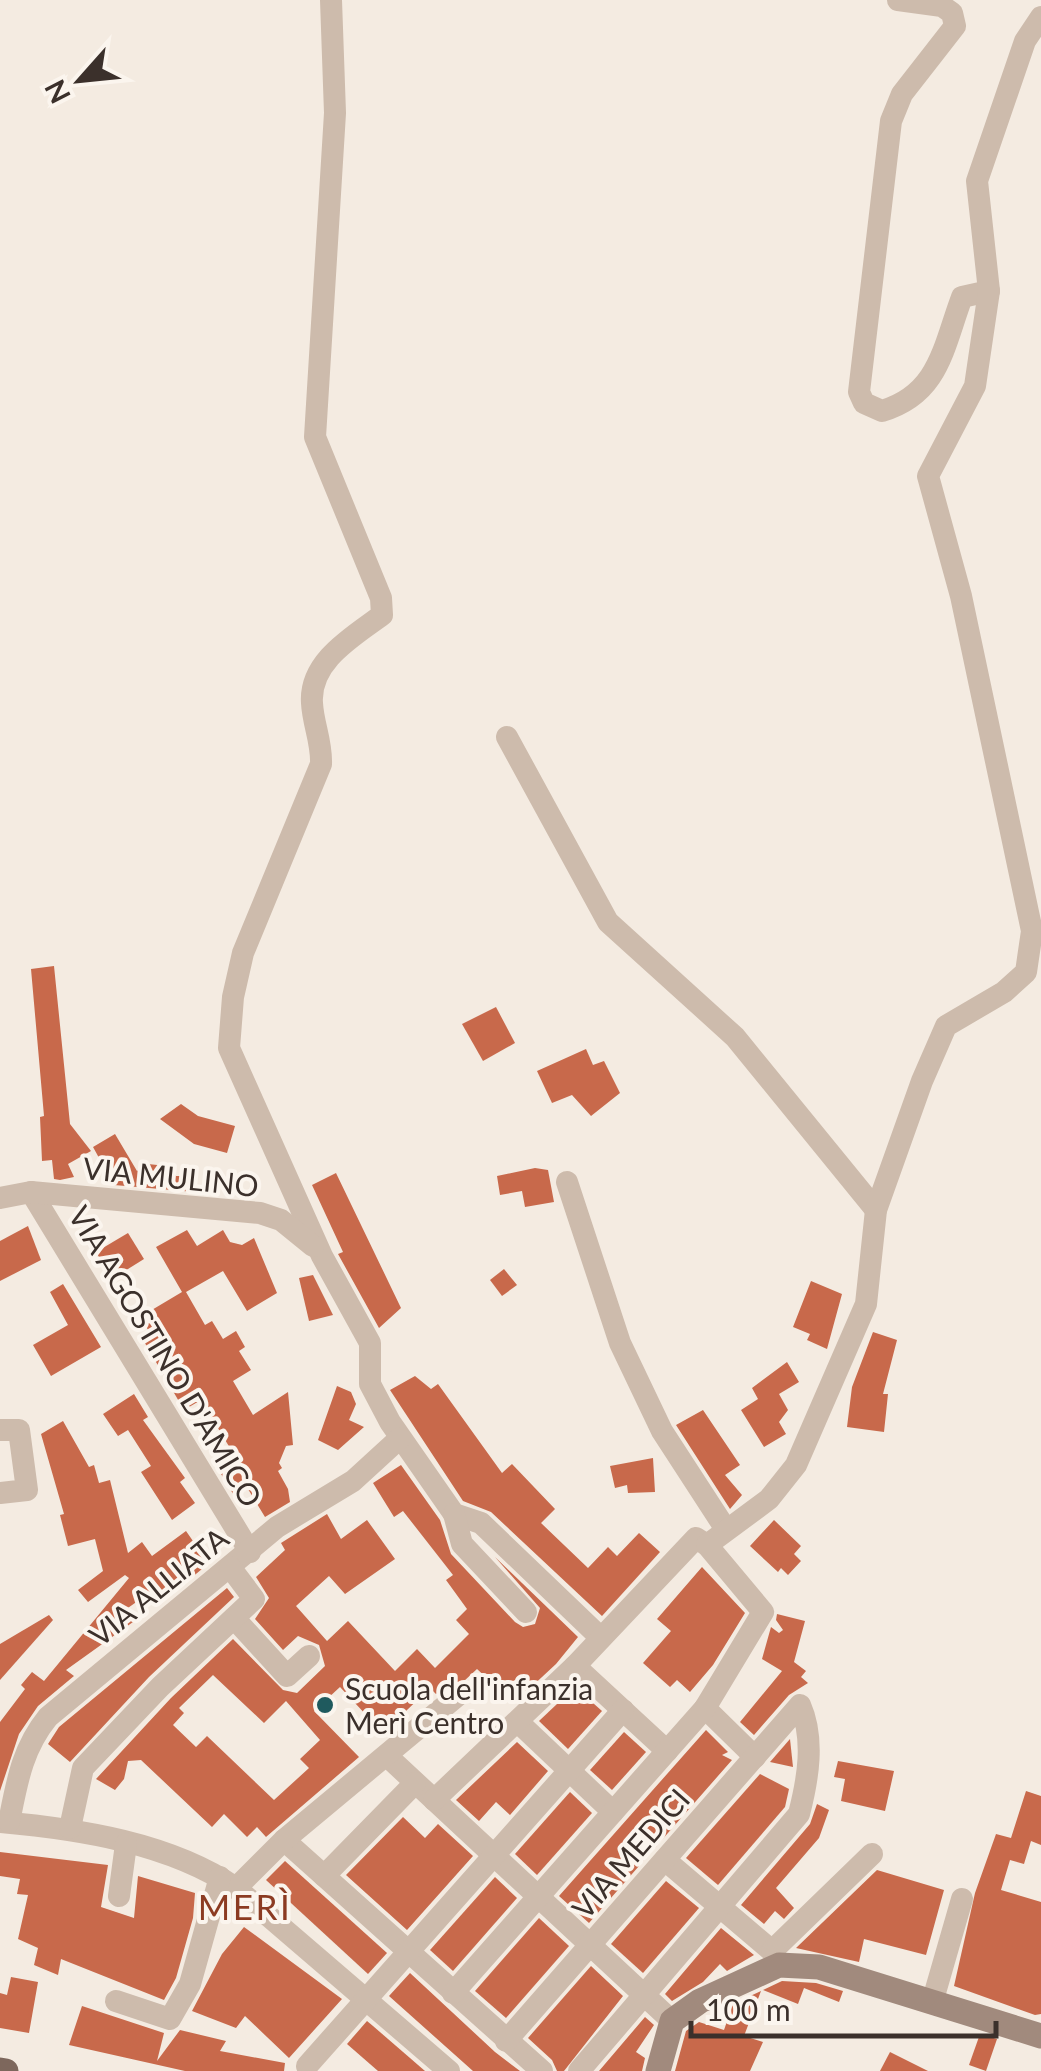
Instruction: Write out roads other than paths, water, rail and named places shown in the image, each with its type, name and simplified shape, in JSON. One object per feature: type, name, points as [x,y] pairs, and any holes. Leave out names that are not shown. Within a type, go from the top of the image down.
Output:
[{"type":"street","points":[[331,0],[335,113],[315,436],[382,598],[382,615],[340,646],[314,683],[312,704],[322,738],[322,764],[244,953],[228,1025],[229,1048],[322,1256],[370,1343],[370,1384],[400,1438],[454,1514],[462,1544],[526,1612]]},
{"type":"street","points":[[898,0],[942,6],[952,13],[955,26],[902,94],[891,120],[859,392],[864,403],[882,411],[916,398],[931,381],[962,297],[989,290]]},
{"type":"street","points":[[708,1545],[725,1528],[769,1499],[796,1465],[866,1304],[876,1210],[946,1026],[1004,992],[1026,972],[1032,931],[961,596],[928,476],[975,386],[989,290],[977,181],[1024,41],[1041,17]]},
{"type":"street","points":[[507,738],[608,922],[735,1038],[876,1210]]},
{"type":"street","points":[[567,1182],[620,1343],[662,1431],[725,1528]]},
{"type":"street","name":"VIA MULINO","points":[[0,1198],[31,1192],[260,1213],[281,1220],[322,1256]]},
{"type":"street","name":"VIA AGOSTINO D'AMICO","points":[[31,1192],[250,1552]]},
{"type":"street","points":[[0,1430],[18,1430],[28,1490],[0,1493]]},
{"type":"street","name":"VIA ALLIATA","points":[[4,1822],[31,1738],[48,1717],[302,1508],[352,1481],[400,1438]]},
{"type":"street","points":[[454,1514],[481,1523],[602,1638]]},
{"type":"street","points":[[434,1800],[575,1666],[696,1538],[708,1545],[764,1612],[705,1708],[453,1993]]},
{"type":"street","points":[[70,1828],[83,1768],[254,1599],[230,1567]]},
{"type":"street","points":[[234,1618],[287,1676],[309,1656]]},
{"type":"street","points":[[575,1666],[668,1751]]},
{"type":"street","points":[[116,2001],[170,2019],[190,1984],[228,1883],[457,1696]]},
{"type":"street","name":"VIA MEDICI","points":[[506,2041],[800,1705],[809,1725],[807,1784],[799,1814],[720,1906]]},
{"type":"street","points":[[705,1708],[755,1757]]},
{"type":"street","points":[[307,2066],[623,1710]]},
{"type":"street","points":[[518,1722],[613,1812]]},
{"type":"street","points":[[387,1756],[672,2021]]},
{"type":"street","points":[[324,1876],[416,1783]]},
{"type":"street","points":[[4,1822],[70,1828],[203,1866],[368,1998],[450,2071]]},
{"type":"street","points":[[284,1840],[542,2071]]},
{"type":"street","points":[[119,1896],[126,1844]]},
{"type":"street","points":[[658,2071],[672,2021],[775,1958],[872,1854]]},
{"type":"street","points":[[665,1860],[775,1958],[819,1967],[1041,2036]]},
{"type":"street","points":[[932,2003],[962,1900]]},
{"type":"street","points":[[579,2071],[720,1906]]},
{"type":"place","name":"Scuola dell'infanzia Merì Centro","points":[[325,1705]]},
{"type":"district","name":"MERÌ","points":[[245,1906]]}]
